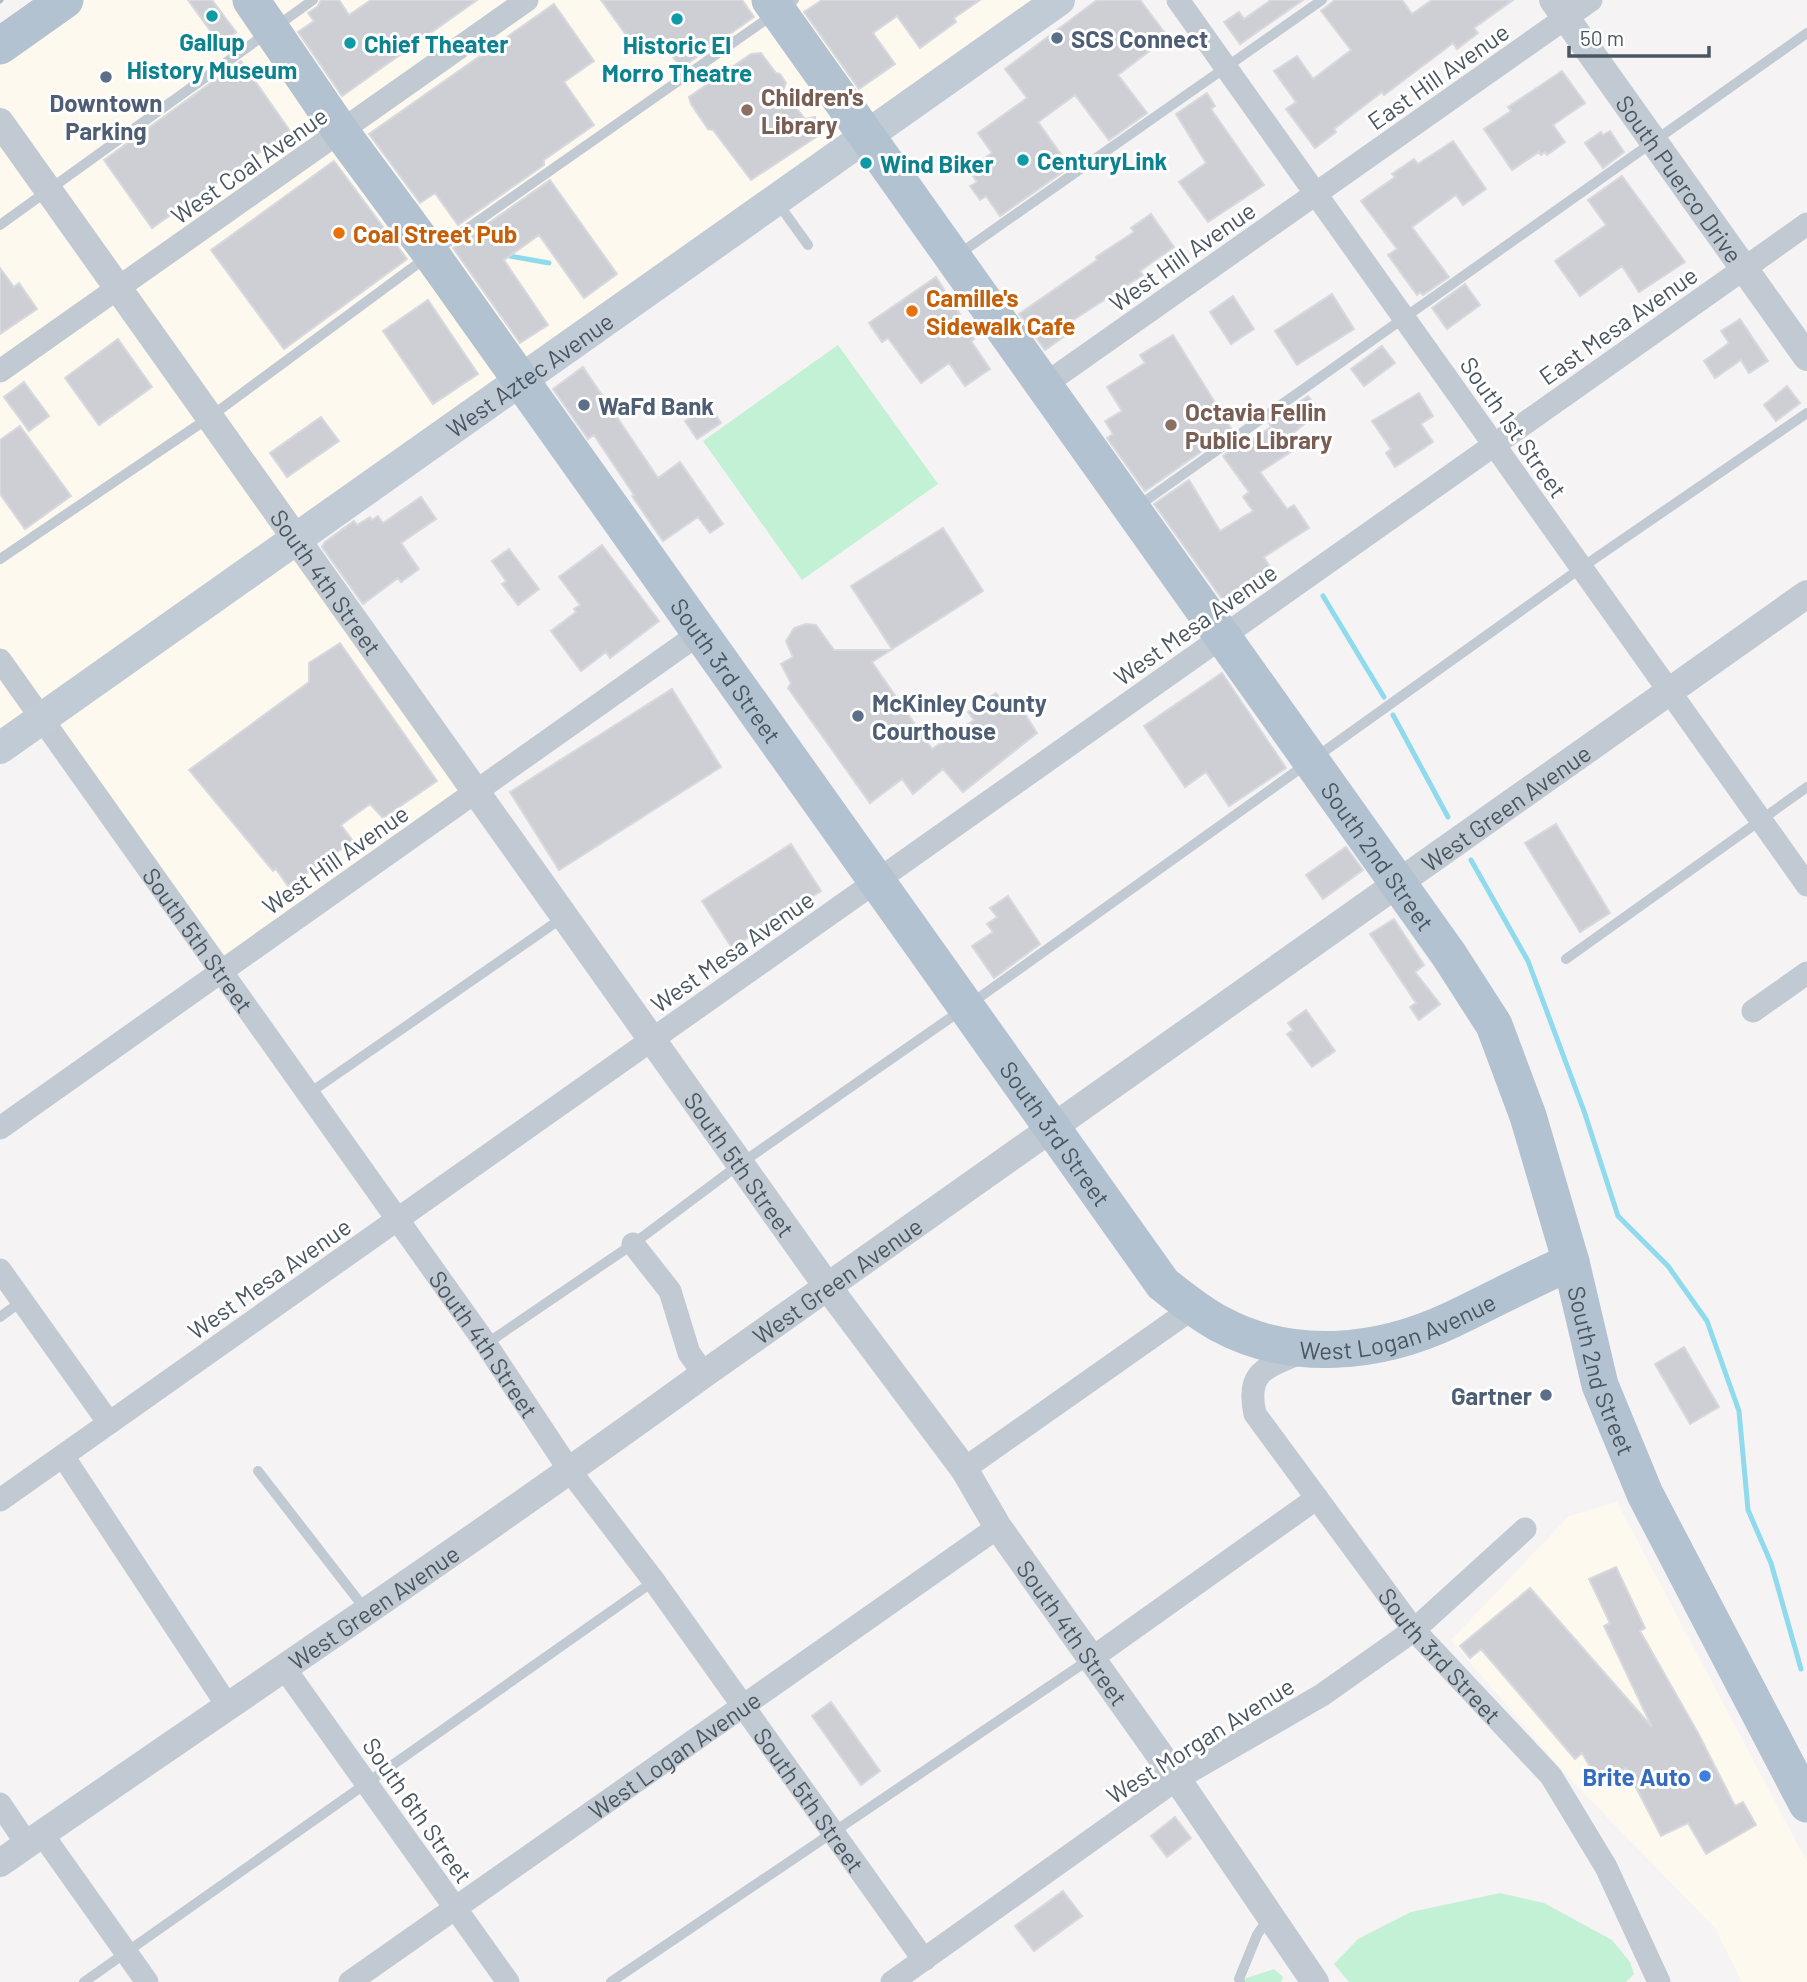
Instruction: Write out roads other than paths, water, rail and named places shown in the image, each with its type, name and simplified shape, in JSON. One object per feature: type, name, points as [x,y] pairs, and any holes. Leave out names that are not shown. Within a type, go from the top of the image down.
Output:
[{"type":"main road","points":[[0,46],[65,0]]},
{"type":"main road","name":"South 3rd Street","points":[[251,0],[341,132],[521,380],[1163,1284],[1206,1316]]},
{"type":"main road","name":"West Aztec Avenue","points":[[0,748],[1059,0]]},
{"type":"main road","name":"South 2nd Street","points":[[781,4],[867,136],[1450,955],[1493,1025],[1528,1116],[1571,1262],[1600,1385],[1646,1494],[1807,1804]]},
{"type":"main road","name":"West Logan Avenue","points":[[1206,1316],[1253,1339],[1305,1350],[1344,1350],[1397,1341],[1449,1322],[1571,1262]]},
{"type":"street","name":"West Coal Avenue","points":[[0,371],[527,0]]},
{"type":"street","name":"South 1st Street","points":[[1178,0],[1807,885]]},
{"type":"street","name":"East Hill Avenue","points":[[1316,194],[1560,9],[1591,0]]},
{"type":"street","name":"South Puerco Drive","points":[[1560,9],[1807,357]]},
{"type":"street","name":"South 4th Street","points":[[0,122],[652,1039]]},
{"type":"street","name":"West Hill Avenue","points":[[1044,386],[1316,194]]},
{"type":"street","name":"East Mesa Avenue","points":[[1494,445],[1807,224]]},
{"type":"street","name":"West Mesa Avenue","points":[[0,1500],[1494,445]]},
{"type":"street","name":"West Green Avenue","points":[[0,1863],[570,1471],[827,1286],[1807,594]]},
{"type":"street","name":"West Hill Avenue","points":[[0,1128],[700,633]]},
{"type":"street","name":"South 5th Street","points":[[0,660],[397,1219]]},
{"type":"street","points":[[1753,1011],[1807,972]]},
{"type":"street","name":"South 5th Street","points":[[652,1039],[827,1286]]},
{"type":"street","name":"South 4th Street","points":[[397,1219],[486,1344],[570,1471]]},
{"type":"street","points":[[633,1244],[670,1291],[689,1353],[704,1374]]},
{"type":"street","points":[[0,1270],[109,1423]]},
{"type":"street","name":"South 4th Street","points":[[827,1286],[964,1469],[998,1527],[1177,1779],[1315,1982]]},
{"type":"street","points":[[964,1469],[1206,1316]]},
{"type":"street","name":"South 3rd Street","points":[[1305,1350],[1259,1374],[1252,1383],[1251,1396],[1255,1414],[1414,1630],[1550,1776],[1606,1867],[1659,1982]]},
{"type":"street","points":[[63,1456],[227,1706]]},
{"type":"street","name":"South 5th Street","points":[[570,1471],[654,1581],[924,1960]]},
{"type":"street","points":[[1091,1658],[1317,1499]]},
{"type":"street","name":"West Logan Avenue","points":[[350,1982],[998,1527]]},
{"type":"street","name":"West Morgan Avenue","points":[[891,1982],[1177,1779],[1322,1695],[1414,1630],[1525,1529]]},
{"type":"street","name":"South 6th Street","points":[[285,1669],[508,1982]]},
{"type":"street","points":[[0,1804],[35,1839],[147,1982]]},
{"type":"lane","points":[[0,225],[313,0]]},
{"type":"lane","points":[[954,258],[1322,0]]},
{"type":"lane","points":[[0,559],[210,417],[431,254],[781,4]]},
{"type":"lane","points":[[1133,510],[1807,33]]},
{"type":"lane","points":[[776,200],[808,245]]},
{"type":"lane","points":[[486,1344],[633,1244],[740,1164],[966,1007],[1581,568],[1807,413]]},
{"type":"lane","points":[[1566,958],[1807,788]]},
{"type":"lane","points":[[308,1094],[565,916]]},
{"type":"lane","points":[[0,1317],[22,1301]]},
{"type":"lane","points":[[258,1471],[367,1611]]},
{"type":"lane","points":[[84,1982],[654,1581]]},
{"type":"lane","points":[[611,1982],[1091,1658]]},
{"type":"lane","points":[[1240,1982],[1257,1935],[1269,1917]]},
{"type":"waterway","points":[[504,255],[549,263]]},
{"type":"waterway","points":[[1323,596],[1384,697]]},
{"type":"waterway","points":[[1393,715],[1448,817]]},
{"type":"waterway","points":[[1471,860],[1528,961],[1584,1111],[1618,1216],[1668,1266],[1707,1321],[1739,1411],[1748,1510],[1771,1563],[1801,1669]]},
{"type":"place","name":"Gallup History Museum","points":[[212,16]]},
{"type":"place","name":"Historic El Morro Theatre","points":[[677,19]]},
{"type":"place","name":"SCS Connect","points":[[1057,38]]},
{"type":"place","name":"Chief Theater","points":[[350,43]]},
{"type":"place","name":"Downtown Parking","points":[[106,77]]},
{"type":"place","name":"Children's Library","points":[[747,110]]},
{"type":"place","name":"CenturyLink","points":[[1023,160]]},
{"type":"place","name":"Wind Biker","points":[[866,163]]},
{"type":"place","name":"Coal Street Pub","points":[[339,233]]},
{"type":"place","name":"Camille's Sidewalk Cafe","points":[[912,311]]},
{"type":"place","name":"WaFd Bank","points":[[584,405]]},
{"type":"place","name":"Octavia Fellin Public Library","points":[[1171,425]]},
{"type":"place","name":"McKinley County Courthouse","points":[[858,716]]},
{"type":"place","name":"Gartner","points":[[1546,1395]]},
{"type":"place","name":"Brite Auto","points":[[1705,1776]]}]
